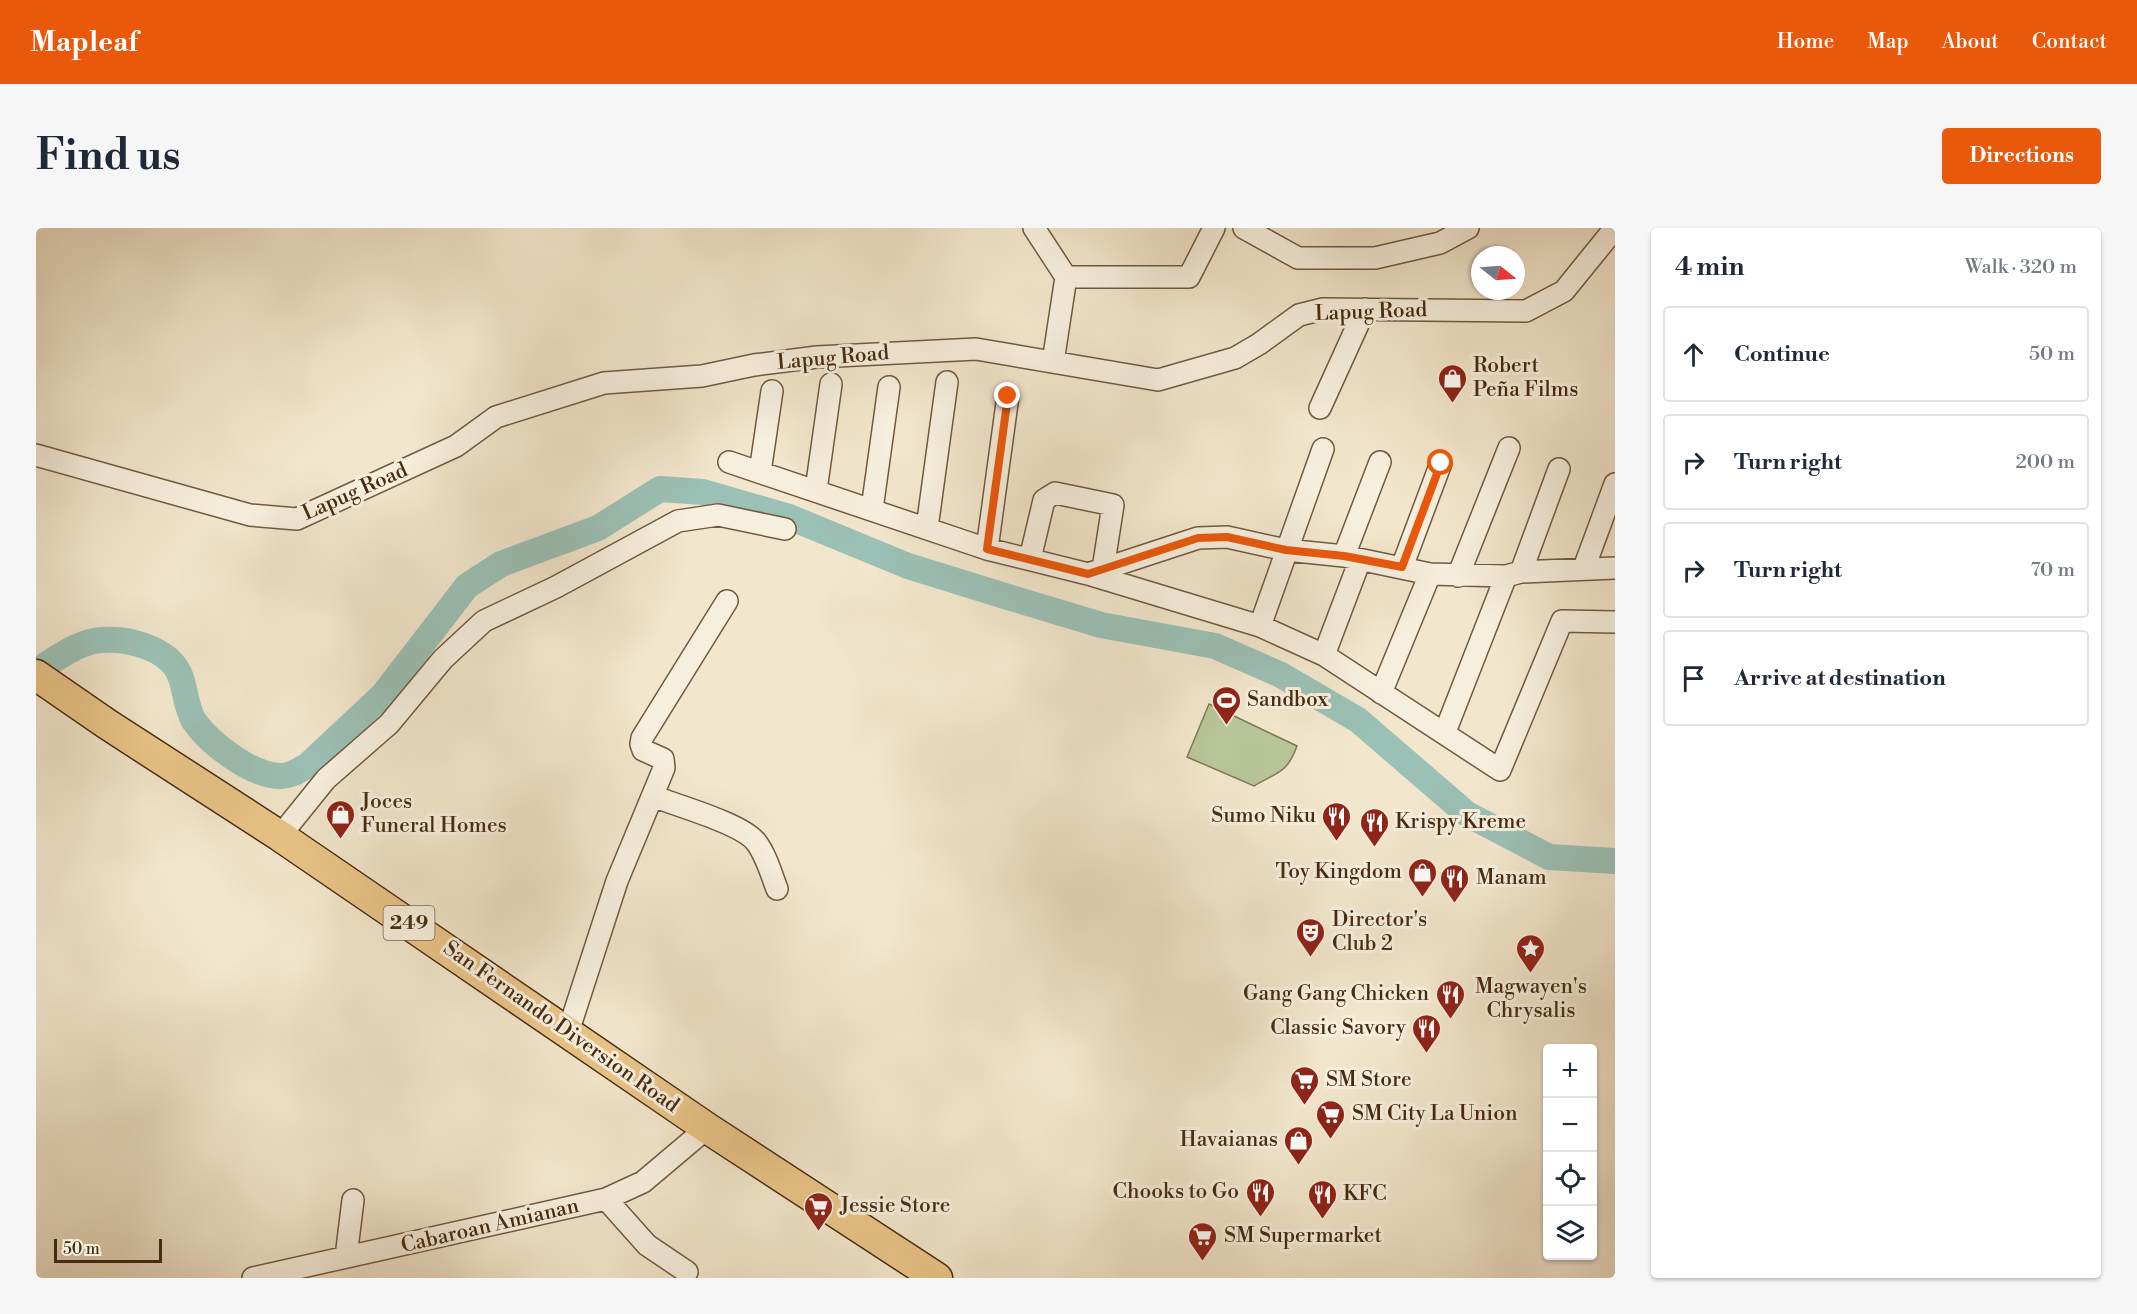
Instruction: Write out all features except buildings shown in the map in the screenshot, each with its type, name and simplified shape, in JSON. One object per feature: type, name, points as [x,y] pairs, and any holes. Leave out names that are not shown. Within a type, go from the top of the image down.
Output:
[{"type":"highway","name":"San Fernando Diversion Road","points":[[36,675],[106,724],[280,836],[707,1128],[938,1278]]},
{"type":"street","points":[[1035,228],[1065,277],[1053,362]]},
{"type":"street","points":[[1065,277],[1189,277],[1214,228]]},
{"type":"street","points":[[1244,228],[1298,258],[1375,258],[1440,243],[1468,228]]},
{"type":"street","name":"Lapug Road","points":[[36,455],[250,515],[297,519],[456,446],[496,417],[604,383],[702,376],[754,365],[816,357],[976,349],[1158,380],[1235,358],[1299,315],[1323,309],[1526,311],[1564,291],[1615,228]]},
{"type":"street","points":[[1320,408],[1365,309]]},
{"type":"street","points":[[927,528],[947,382]]},
{"type":"street","points":[[816,490],[831,384]]},
{"type":"street","points":[[872,509],[889,387]]},
{"type":"street","points":[[760,472],[772,391]]},
{"type":"street","points":[[987,549],[1008,396]]},
{"type":"street","points":[[1458,576],[1509,448]]},
{"type":"street","points":[[1260,626],[1323,449]]},
{"type":"street","points":[[729,462],[987,549],[1095,571],[1260,626],[1324,655],[1500,770],[1562,621],[1615,622]]},
{"type":"street","points":[[1324,655],[1380,462]]},
{"type":"street","points":[[1402,567],[1441,463]]},
{"type":"street","points":[[1444,732],[1559,469]]},
{"type":"street","points":[[1584,568],[1615,484]]},
{"type":"street","points":[[1030,559],[1044,500],[1055,494],[1113,505],[1095,571]]},
{"type":"street","points":[[280,836],[326,779],[389,724],[443,659],[484,621],[556,587],[678,521],[718,515],[749,519],[785,529]]},
{"type":"street","points":[[1095,571],[1198,538],[1227,537],[1286,550],[1352,558],[1430,574],[1458,576],[1615,568]]},
{"type":"street","points":[[1381,693],[1430,574]]},
{"type":"street","points":[[568,1032],[617,880],[665,763],[663,759],[643,750],[640,744],[642,738],[728,602]]},
{"type":"street","points":[[652,796],[736,828],[755,840],[764,855],[777,889]]},
{"type":"street","name":"Cabaroan Amianan","points":[[253,1278],[606,1200],[643,1182],[707,1128]]},
{"type":"street","points":[[346,1257],[353,1200]]},
{"type":"street","points":[[606,1200],[647,1245],[687,1272]]},
{"type":"green space","name":"Sandbox","points":[[1209,704],[1297,746],[1289,762],[1280,771],[1254,786],[1187,757]]},
{"type":"waterway","points":[[36,671],[68,651],[93,641],[123,641],[146,646],[166,657],[173,664],[179,673],[194,721],[221,749],[257,771],[270,775],[288,775],[307,766],[383,695],[467,586],[501,564],[598,528],[660,489],[703,492],[789,517],[908,566],[1101,625],[1215,646],[1281,675],[1358,720],[1467,814],[1549,857],[1615,861]]},
{"type":"place","name":"Robert Peña Films","points":[[1452,404]]},
{"type":"place","name":"Sandbox","points":[[1226,726]]},
{"type":"place","name":"Joces Funeral Homes","points":[[340,840]]},
{"type":"place","name":"Sumo Niku","points":[[1337,842]]},
{"type":"place","name":"Krispy Kreme","points":[[1374,848]]},
{"type":"place","name":"Toy Kingdom","points":[[1423,898]]},
{"type":"place","name":"Manam","points":[[1455,904]]},
{"type":"place","name":"Director's Club 2","points":[[1311,958]]},
{"type":"place","name":"Magwayen's Chrysalis","points":[[1531,974]]},
{"type":"place","name":"Gang Gang Chicken","points":[[1450,1020]]},
{"type":"place","name":"Classic Savory","points":[[1427,1054]]},
{"type":"place","name":"SM Store","points":[[1305,1106]]},
{"type":"place","name":"SM City La Union","points":[[1331,1140]]},
{"type":"place","name":"Havaianas","points":[[1299,1166]]},
{"type":"place","name":"Chooks to Go","points":[[1260,1218]]},
{"type":"place","name":"KFC","points":[[1322,1220]]},
{"type":"place","name":"Jessie Store","points":[[819,1232]]},
{"type":"place","name":"SM Supermarket","points":[[1203,1262]]},
{"type":"route","points":[[1008,396],[987,549],[1088,574],[1198,538],[1227,537],[1286,550],[1344,556],[1360,561],[1402,567],[1441,463]]}]
